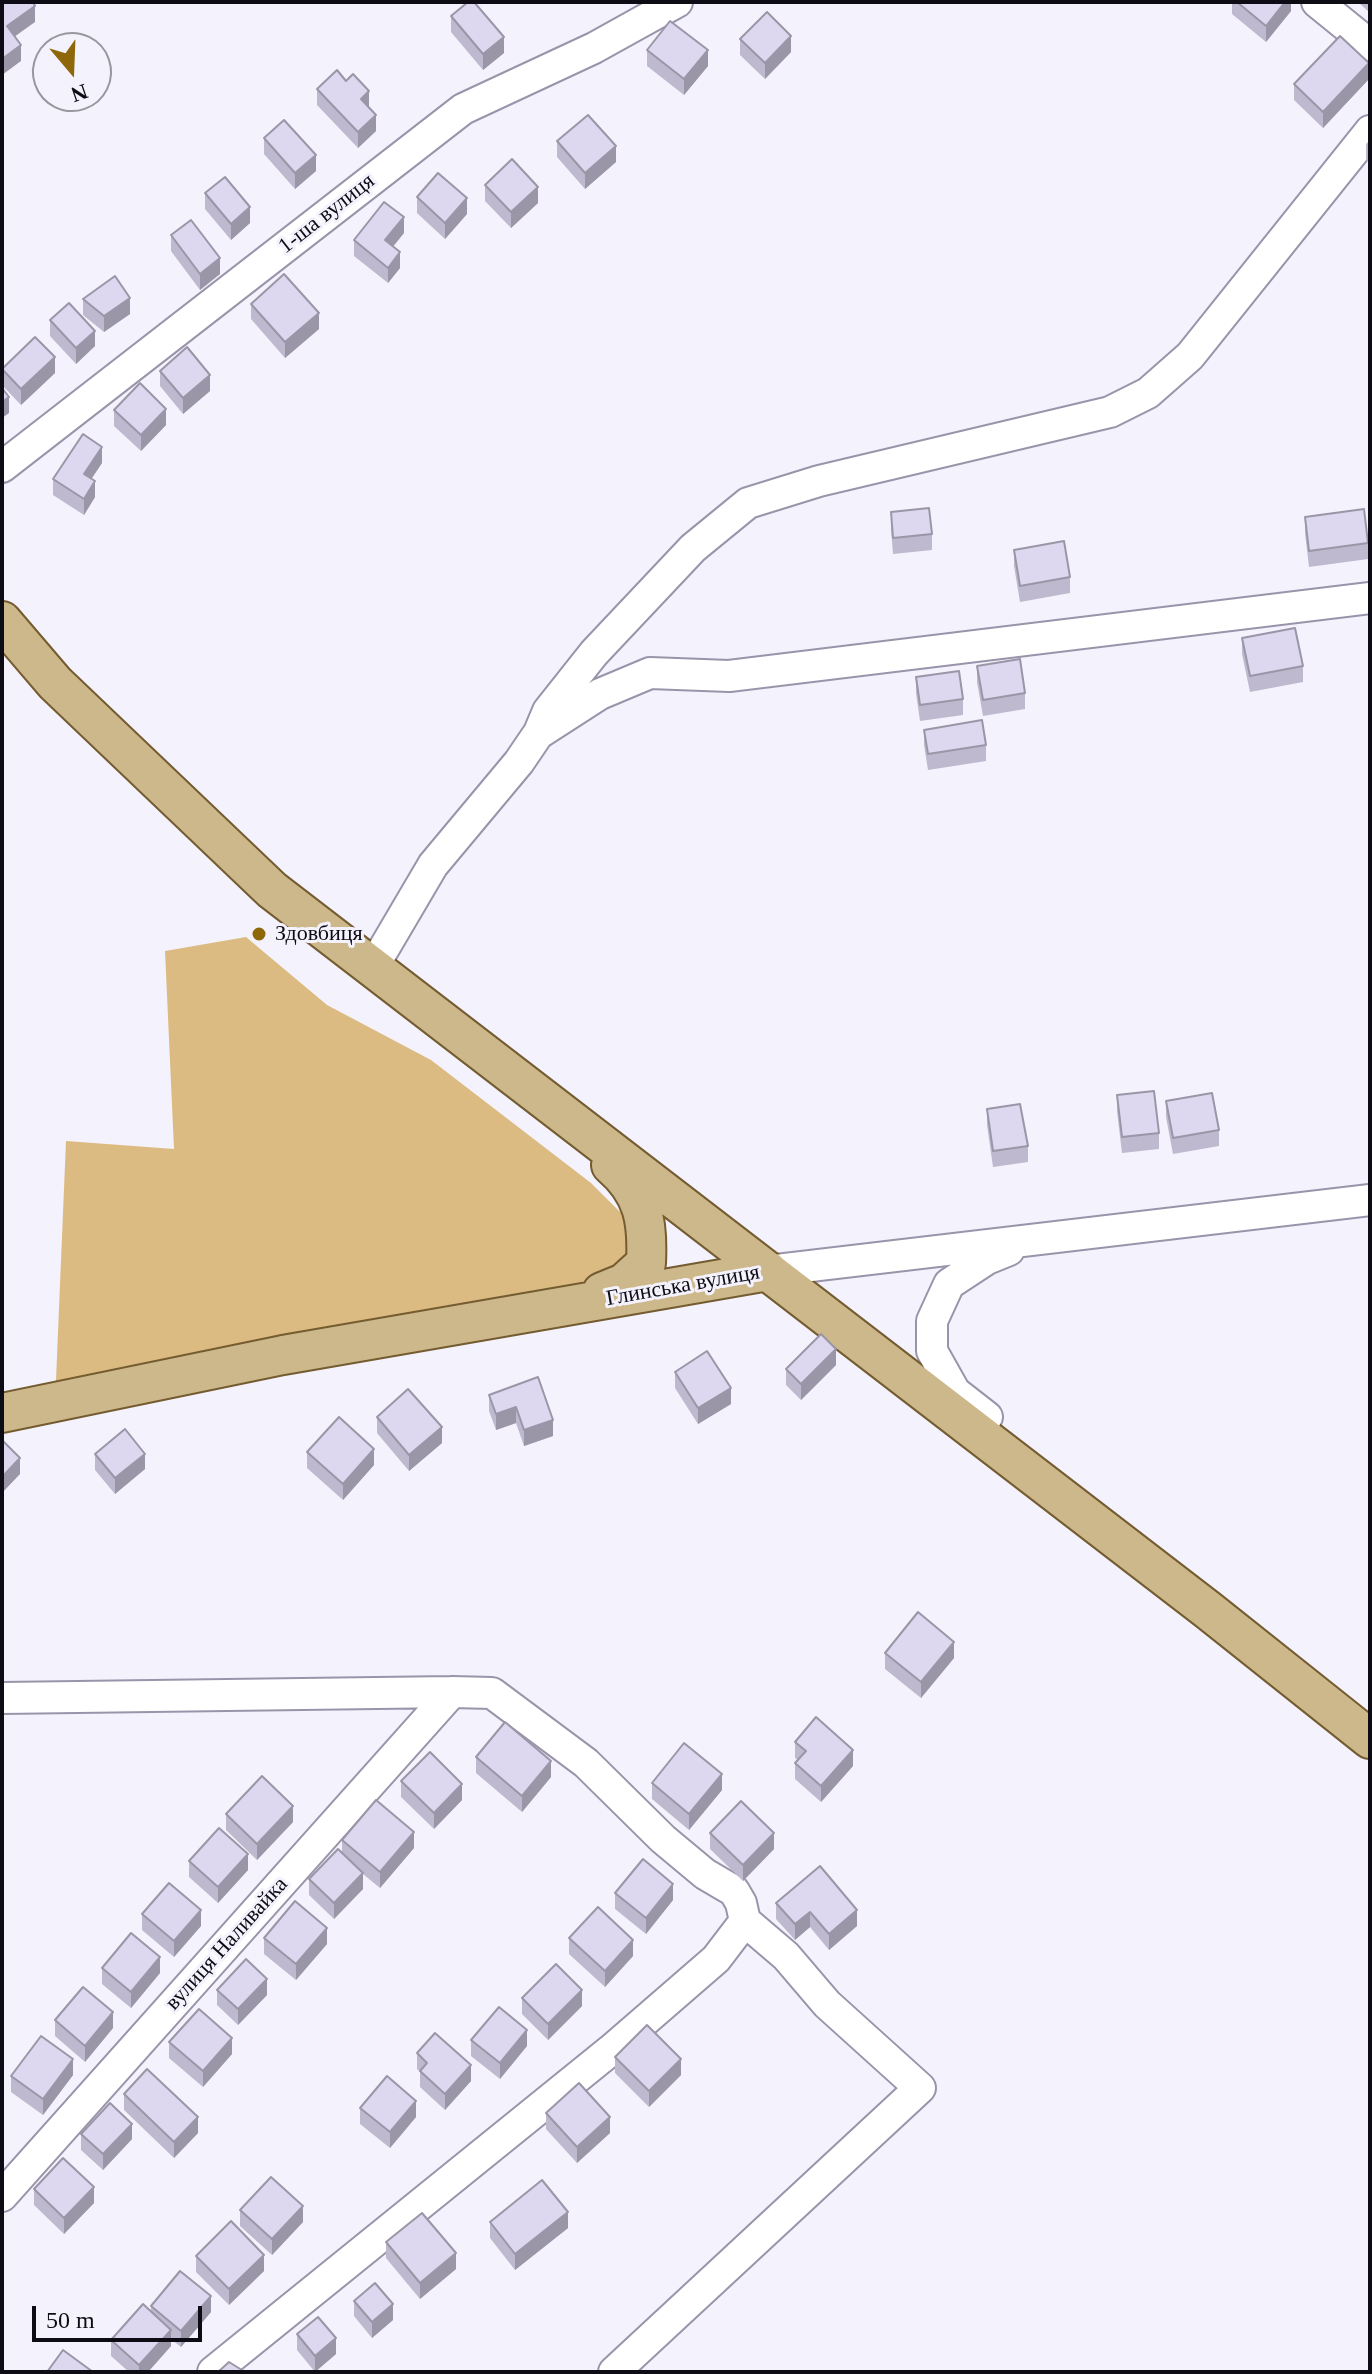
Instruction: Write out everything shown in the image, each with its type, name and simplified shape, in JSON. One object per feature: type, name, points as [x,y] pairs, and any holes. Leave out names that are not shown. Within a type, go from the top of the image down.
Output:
[{"type":"main road","points":[[2,621],[55,683],[272,890],[1208,1610],[1370,1739]]},
{"type":"main road","points":[[529,1087],[536,1102],[620,1173],[636,1195],[648,1230],[646,1263],[624,1283],[570,1305]]},
{"type":"main road","name":"Глинська вулиця","points":[[2,1413],[283,1355],[768,1271]]},
{"type":"street","name":"1-ша вулиця","points":[[2,467],[463,109],[594,48],[677,2]]},
{"type":"street","points":[[1317,2],[1370,45]]},
{"type":"street","points":[[373,967],[433,865],[519,762],[538,734],[548,711],[594,653],[693,548],[748,503],[819,481],[1110,412],[1148,393],[1190,356],[1370,131]]},
{"type":"street","points":[[538,734],[600,694],[650,673],[729,676],[1370,598]]},
{"type":"street","name":"Глинська вулиця","points":[[768,1271],[1370,1200]]},
{"type":"street","points":[[1031,1240],[987,1259],[949,1284],[932,1321],[932,1351],[955,1392],[1127,1527],[1208,1610]]},
{"type":"street","name":"вулиця Наливайка","points":[[2,2196],[452,1692]]},
{"type":"street","points":[[2,1698],[492,1693],[586,1763],[663,1839],[705,1874],[734,1891],[741,1903],[745,1921],[786,1956],[827,2004],[920,2088],[614,2372]]},
{"type":"street","points":[[213,2372],[623,2040],[716,1959],[745,1921]]},
{"type":"shaded area","points":[[246,937],[327,1005],[431,1060],[591,1183],[630,1222],[635,1279],[55,1404],[66,1141],[174,1149],[165,951]]},
{"type":"building","points":[[2,2],[33,2],[35,6],[7,26],[21,45],[2,59]]},
{"type":"building","points":[[468,2],[474,2],[504,37],[483,54],[451,16]]},
{"type":"building","points":[[1237,2],[1285,2],[1266,26]]},
{"type":"building","points":[[767,12],[791,36],[765,63],[740,39]]},
{"type":"building","points":[[670,21],[708,50],[684,79],[647,50]]},
{"type":"building","points":[[1340,36],[1369,63],[1323,112],[1294,84]]},
{"type":"building","points":[[337,70],[346,81],[353,74],[369,91],[361,99],[376,115],[358,132],[317,89]]},
{"type":"building","points":[[588,115],[616,146],[585,173],[557,141]]},
{"type":"building","points":[[284,120],[316,155],[295,173],[264,138]]},
{"type":"building","points":[[512,159],[538,187],[511,212],[485,185]]},
{"type":"building","points":[[438,173],[467,198],[445,223],[417,197]]},
{"type":"building","points":[[225,177],[250,207],[231,224],[205,193]]},
{"type":"building","points":[[384,202],[404,217],[385,240],[400,252],[388,268],[354,240]]},
{"type":"building","points":[[191,220],[220,258],[200,274],[171,235]]},
{"type":"building","points":[[284,274],[319,313],[285,342],[251,304]]},
{"type":"building","points":[[115,276],[130,298],[104,316],[83,299]]},
{"type":"building","points":[[69,303],[95,331],[76,348],[50,320]]},
{"type":"building","points":[[35,337],[55,357],[21,389],[2,369]]},
{"type":"building","points":[[187,347],[210,375],[183,398],[160,371]]},
{"type":"building","points":[[140,383],[166,409],[141,435],[114,410]]},
{"type":"building","points":[[2,388],[9,397],[2,402]]},
{"type":"building","points":[[83,434],[102,447],[84,474],[95,481],[84,499],[53,479]]},
{"type":"building","points":[[929,508],[932,534],[893,538],[891,512]]},
{"type":"building","points":[[1364,509],[1368,543],[1309,551],[1305,517]]},
{"type":"building","points":[[1064,541],[1070,577],[1020,586],[1014,550]]},
{"type":"building","points":[[1295,628],[1303,666],[1250,676],[1242,638]]},
{"type":"building","points":[[1020,659],[1025,693],[983,700],[977,666]]},
{"type":"building","points":[[959,671],[963,699],[920,705],[916,677]]},
{"type":"building","points":[[982,720],[986,745],[928,754],[924,730]]},
{"type":"building","points":[[1154,1091],[1159,1133],[1122,1137],[1117,1095]]},
{"type":"building","points":[[1212,1093],[1219,1130],[1173,1138],[1166,1101]]},
{"type":"building","points":[[1020,1104],[1028,1146],[993,1151],[987,1109]]},
{"type":"building","points":[[821,1334],[836,1349],[801,1384],[786,1369]]},
{"type":"building","points":[[707,1351],[731,1388],[698,1408],[675,1372]]},
{"type":"building","points":[[538,1377],[553,1420],[524,1430],[516,1407],[496,1414],[489,1395]]},
{"type":"building","points":[[408,1389],[442,1427],[409,1455],[377,1417]]},
{"type":"building","points":[[339,1417],[374,1449],[343,1484],[307,1452]]},
{"type":"building","points":[[125,1429],[145,1454],[115,1478],[95,1454]]},
{"type":"building","points":[[2,1440],[20,1458],[2,1477]]},
{"type":"building","points":[[918,1612],[954,1642],[921,1682],[885,1653]]},
{"type":"building","points":[[816,1717],[853,1750],[821,1786],[795,1763],[806,1751],[795,1742]]},
{"type":"building","points":[[505,1722],[551,1761],[522,1796],[476,1757]]},
{"type":"building","points":[[684,1743],[722,1774],[689,1814],[652,1783]]},
{"type":"building","points":[[430,1752],[462,1784],[434,1813],[401,1781]]},
{"type":"building","points":[[262,1776],[293,1806],[257,1844],[226,1814]]},
{"type":"building","points":[[376,1800],[414,1832],[380,1872],[342,1840]]},
{"type":"building","points":[[741,1801],[774,1833],[743,1865],[710,1833]]},
{"type":"building","points":[[219,1828],[248,1854],[218,1887],[189,1861]]},
{"type":"building","points":[[338,1849],[363,1873],[334,1903],[309,1879]]},
{"type":"building","points":[[643,1859],[673,1884],[646,1918],[615,1893]]},
{"type":"building","points":[[820,1866],[857,1910],[829,1934],[810,1912],[795,1924],[776,1903]]},
{"type":"building","points":[[169,1883],[201,1910],[174,1941],[142,1914]]},
{"type":"building","points":[[295,1901],[327,1928],[296,1964],[264,1938]]},
{"type":"building","points":[[598,1907],[633,1940],[605,1971],[569,1938]]},
{"type":"building","points":[[131,1933],[160,1957],[131,1992],[102,1968]]},
{"type":"building","points":[[246,1959],[267,1979],[238,2009],[217,1990]]},
{"type":"building","points":[[556,1964],[582,1990],[548,2024],[522,1998]]},
{"type":"building","points":[[83,1987],[113,2012],[85,2046],[55,2020]]},
{"type":"building","points":[[499,2007],[527,2030],[500,2063],[471,2040]]},
{"type":"building","points":[[199,2009],[232,2038],[203,2071],[169,2042]]},
{"type":"building","points":[[647,2025],[681,2059],[649,2091],[615,2057]]},
{"type":"building","points":[[435,2033],[471,2065],[445,2094],[420,2071],[427,2063],[417,2053]]},
{"type":"building","points":[[41,2036],[73,2059],[43,2099],[11,2076]]},
{"type":"building","points":[[147,2069],[198,2117],[174,2142],[124,2094]]},
{"type":"building","points":[[387,2076],[416,2101],[390,2132],[360,2108]]},
{"type":"building","points":[[579,2083],[610,2117],[577,2147],[546,2113]]},
{"type":"building","points":[[110,2103],[132,2124],[103,2154],[81,2134]]},
{"type":"building","points":[[63,2158],[94,2187],[64,2218],[34,2189]]},
{"type":"building","points":[[271,2177],[303,2206],[272,2239],[240,2210]]},
{"type":"building","points":[[542,2180],[568,2212],[515,2254],[490,2222]]},
{"type":"building","points":[[422,2213],[456,2253],[420,2283],[386,2242]]},
{"type":"building","points":[[231,2221],[264,2255],[229,2289],[196,2256]]},
{"type":"building","points":[[180,2271],[211,2296],[181,2331],[151,2306]]},
{"type":"building","points":[[375,2283],[393,2304],[372,2322],[354,2301]]},
{"type":"building","points":[[143,2304],[171,2330],[139,2365],[111,2340]]},
{"type":"building","points":[[318,2317],[336,2338],[315,2356],[297,2334]]},
{"type":"building","points":[[63,2350],[93,2372],[47,2372]]},
{"type":"building","points":[[229,2362],[245,2372],[218,2372]]},
{"type":"place","name":"Здовбиця","points":[[259,934]]}]
